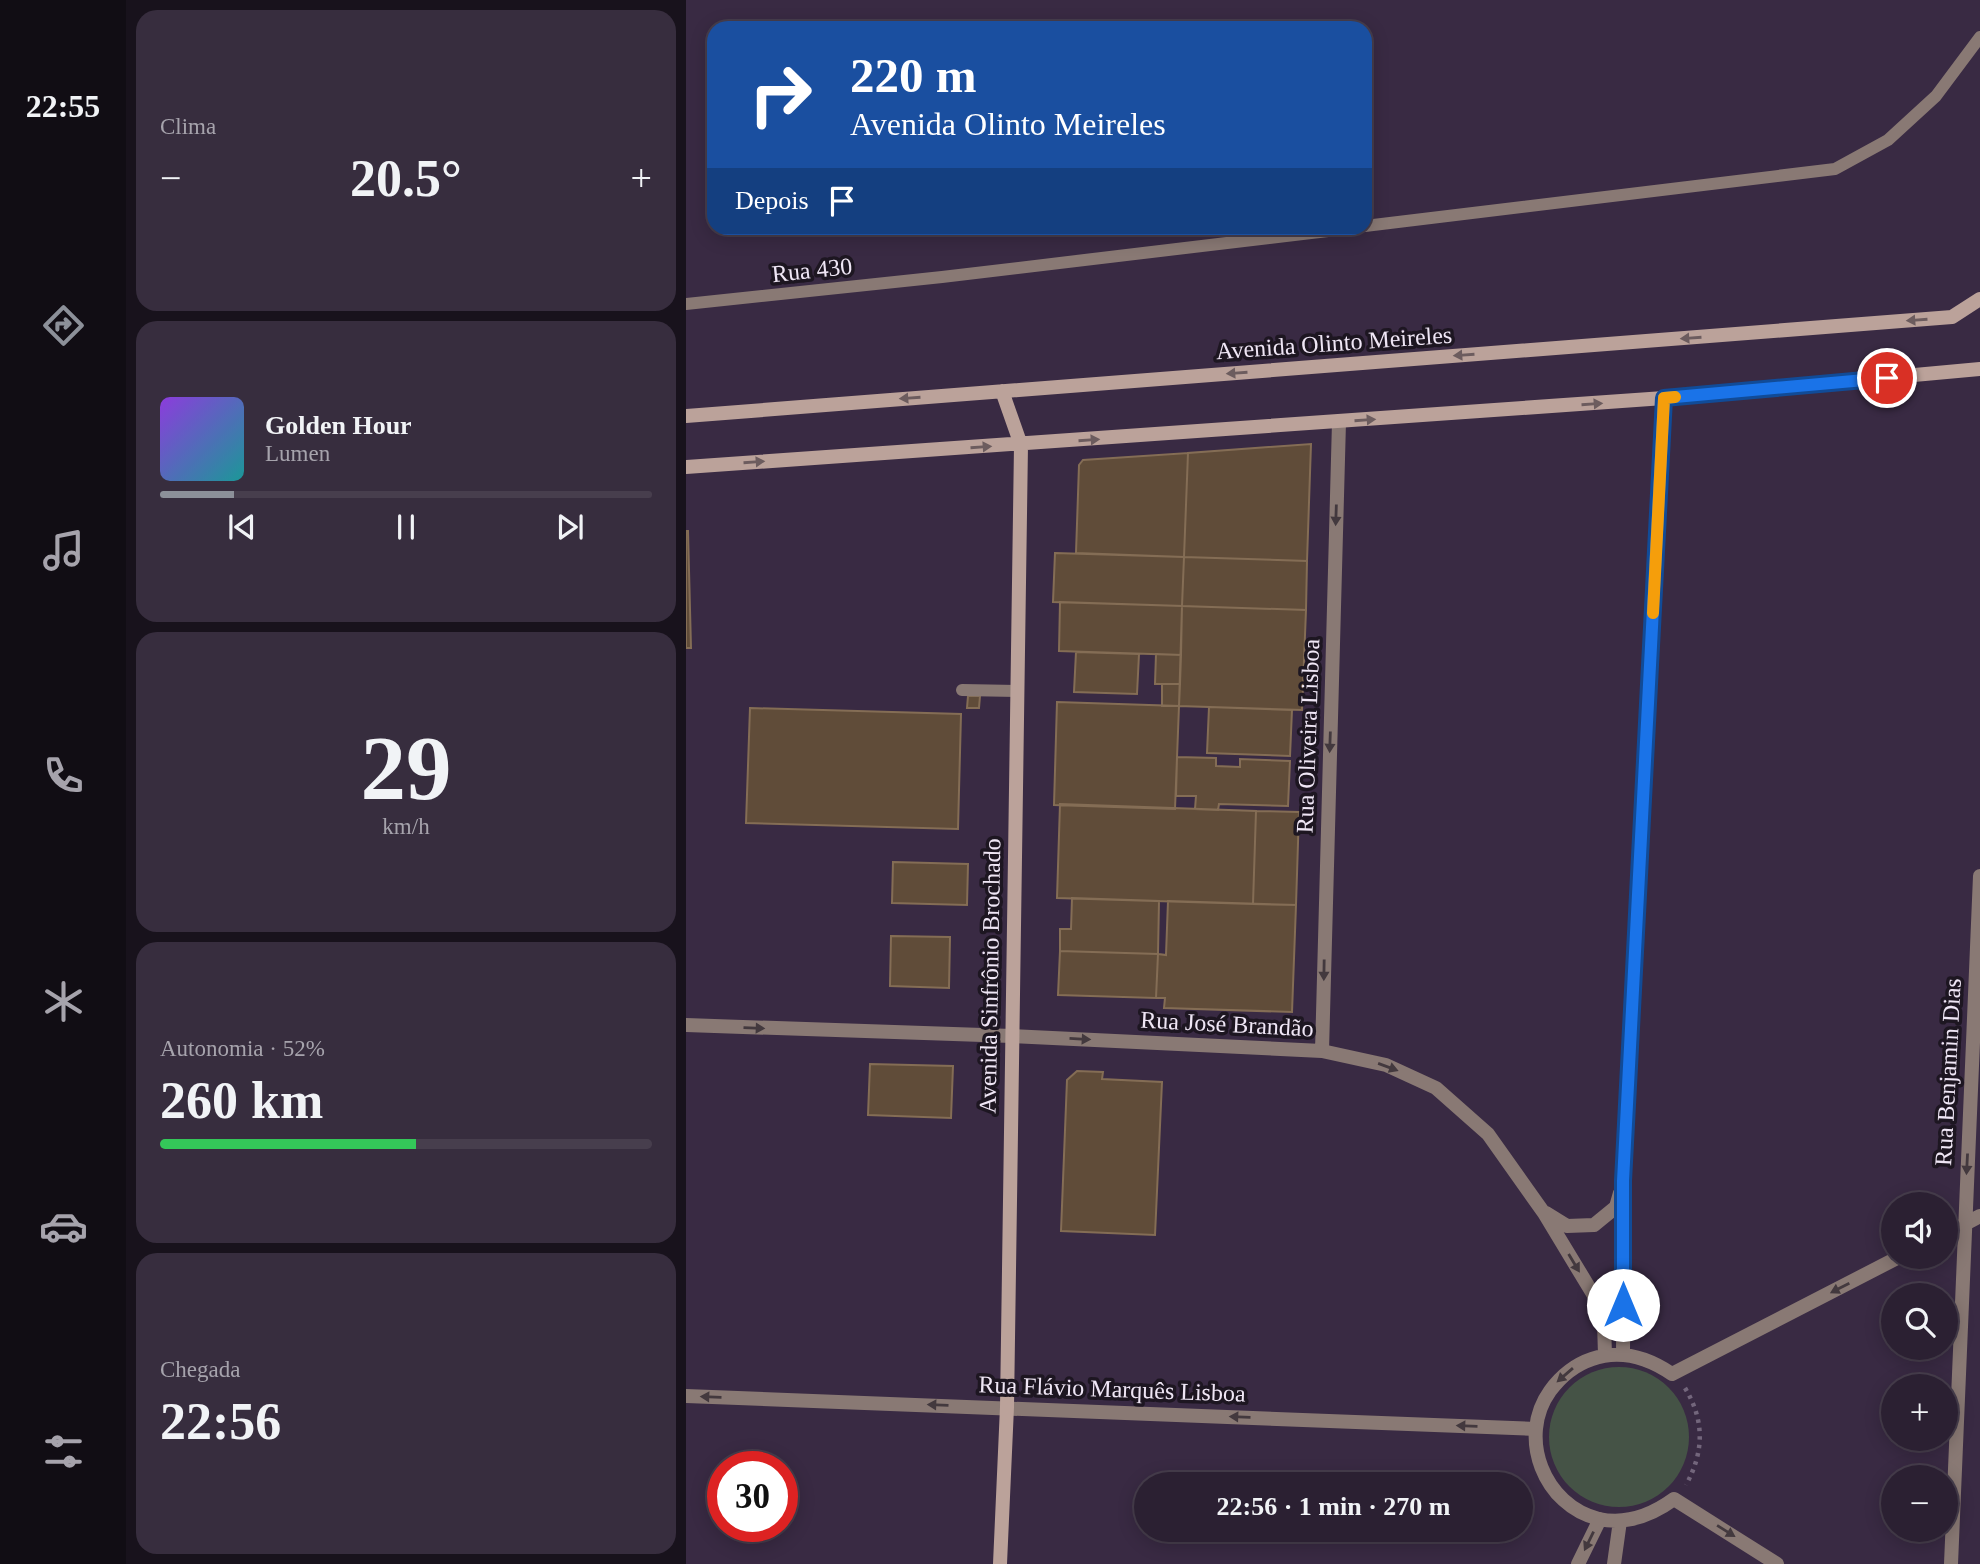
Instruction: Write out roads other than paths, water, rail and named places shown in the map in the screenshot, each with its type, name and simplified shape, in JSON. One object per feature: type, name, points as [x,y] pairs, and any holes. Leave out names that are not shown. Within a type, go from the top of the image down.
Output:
[{"type":"main road","name":"Avenida Olinto Meireles","points":[[686,416],[1952,317],[1980,299]]},
{"type":"main road","points":[[686,467],[1664,398],[1980,369]]},
{"type":"main road","name":"Avenida Sinfrônio Brochado","points":[[1000,1564],[1007,1407],[1021,444],[1002,391]]},
{"type":"street","points":[[1623,1354],[1623,1181],[1664,398]]},
{"type":"street","name":"Rua Oliveira Lisboa","points":[[1322,1051],[1339,422]]},
{"type":"street","name":"Rua Benjamin Dias","points":[[1951,1564],[1980,876]]},
{"type":"street","name":"Rua José Brandão","points":[[686,1025],[1012,1036],[1322,1051],[1386,1065],[1436,1087],[1488,1134],[1544,1213],[1596,1299],[1604,1322],[1605,1355]]},
{"type":"street","points":[[1544,1213],[1567,1226],[1594,1225],[1616,1208],[1623,1181]]},
{"type":"street","points":[[1958,1227],[1980,1216]]},
{"type":"street","points":[[1777,1564],[1674,1499],[1658,1511],[1619,1521],[1600,1519],[1581,1512],[1564,1501],[1541,1469],[1536,1449],[1539,1412],[1558,1381],[1572,1368],[1605,1355],[1623,1354],[1641,1357],[1672,1374],[1881,1266]]},
{"type":"street","name":"Rua Flávio Marquês Lisboa","points":[[686,1396],[1536,1429]]},
{"type":"street","points":[[1578,1564],[1600,1519]]},
{"type":"street","points":[[1614,1564],[1619,1521]]},
{"type":"lane","points":[[1372,225],[1835,169],[1888,140],[1936,96],[1980,37]]},
{"type":"lane","name":"Rua 430","points":[[686,304],[1294,235]]},
{"type":"lane","points":[[962,690],[1017,691]]}]
